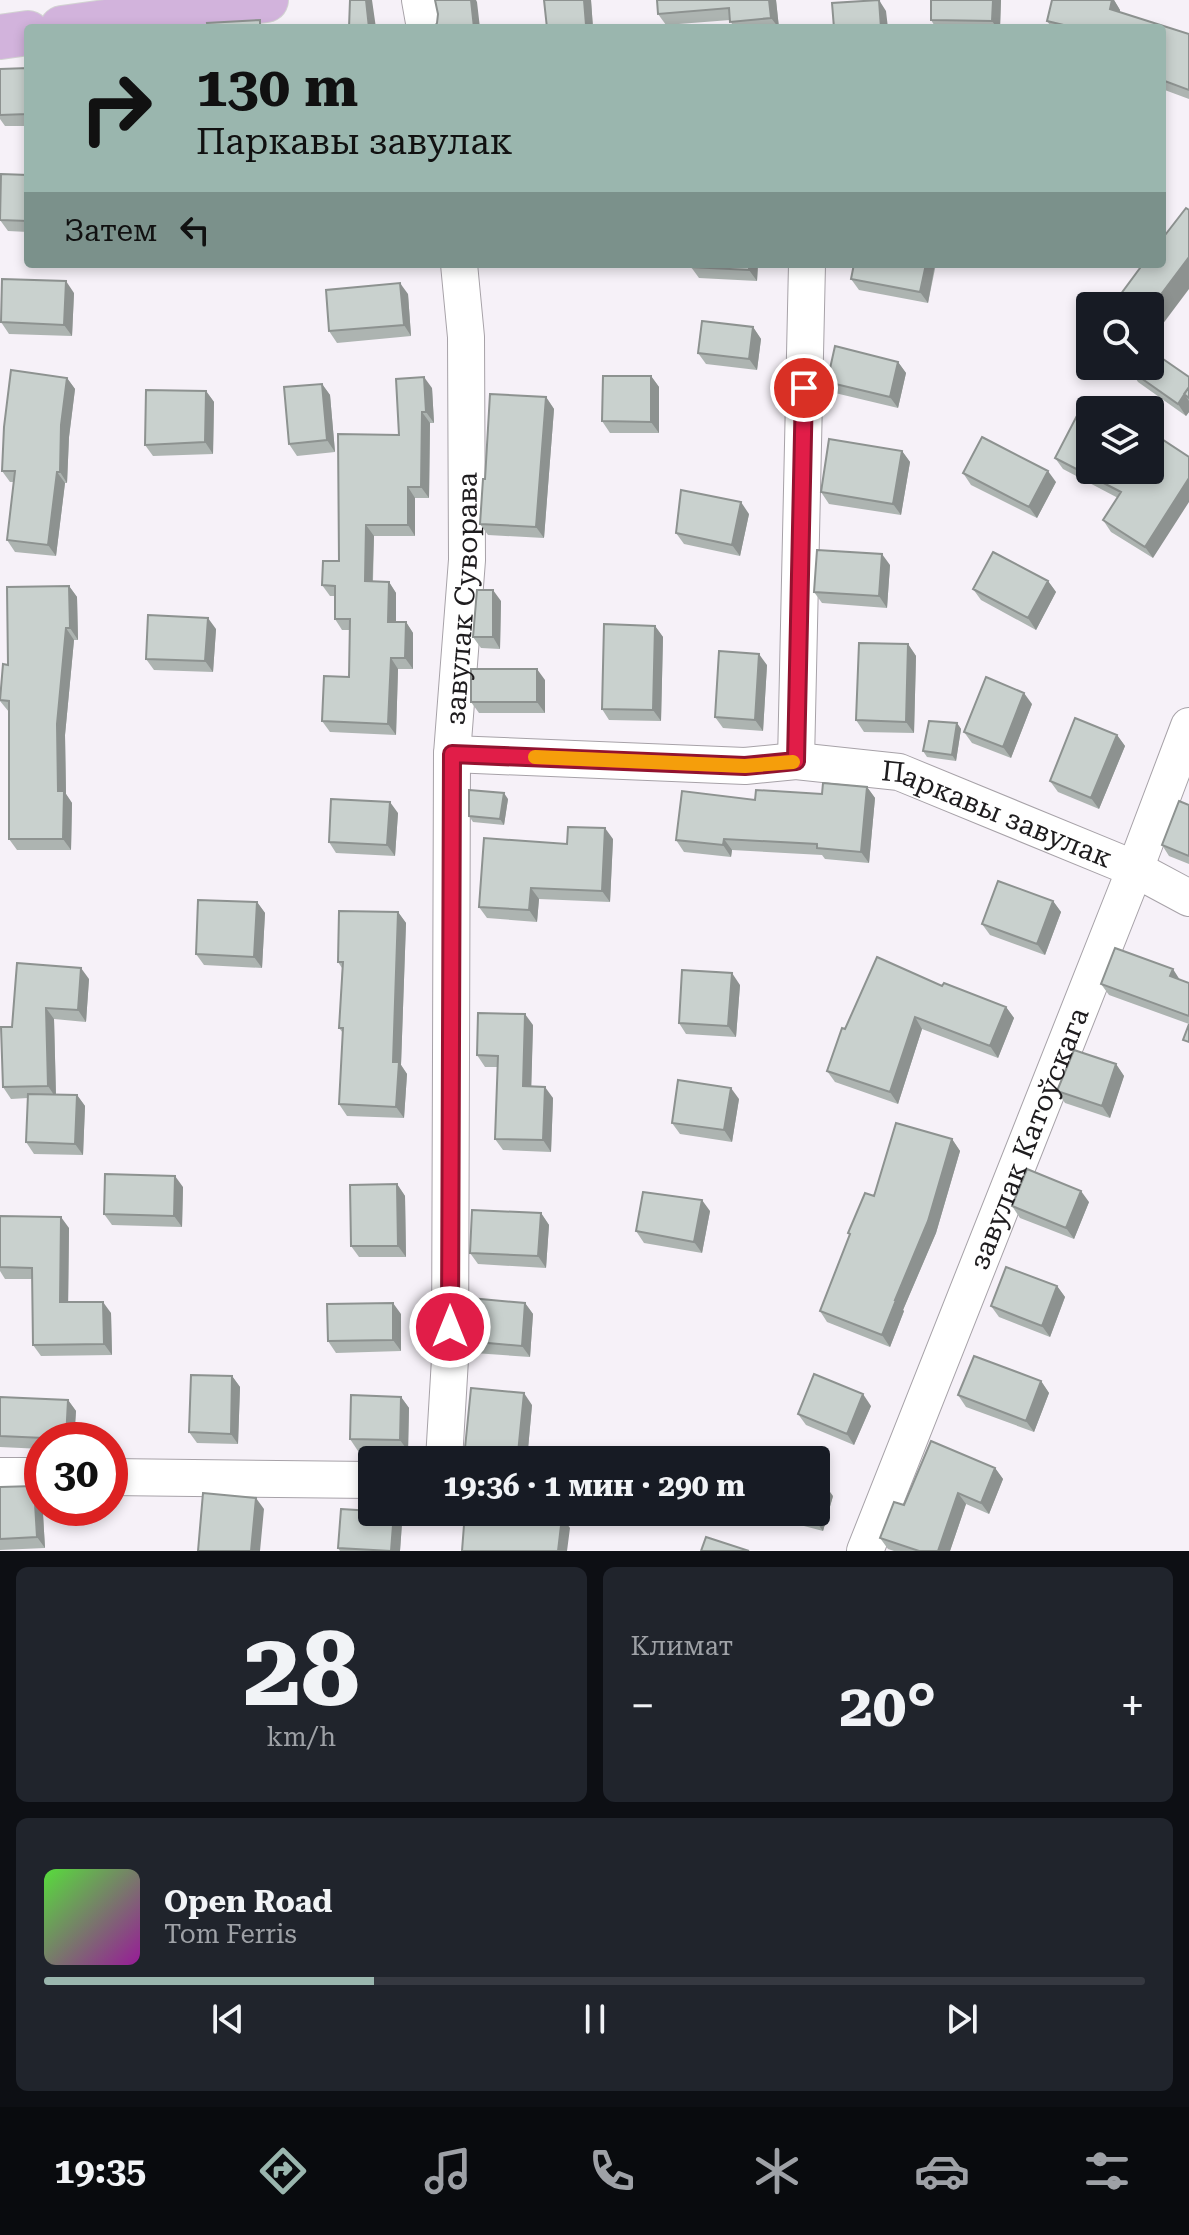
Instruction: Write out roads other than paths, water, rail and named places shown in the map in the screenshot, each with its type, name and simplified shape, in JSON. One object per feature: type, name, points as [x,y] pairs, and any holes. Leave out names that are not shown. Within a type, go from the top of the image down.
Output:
[{"type":"main road","points":[[91,24],[266,0]]},
{"type":"main road","points":[[0,37],[24,34]]},
{"type":"street","points":[[420,0],[424,24]]},
{"type":"street","name":"завулак Суворава","points":[[445,1446],[450,1359],[452,754],[467,560],[466,337],[459,268]]},
{"type":"street","points":[[796,761],[807,268]]},
{"type":"street","name":"завулак Катоўскага","points":[[865,1551],[1189,726]]},
{"type":"street","name":"Паркавы завулак","points":[[452,754],[745,766],[796,761],[899,772],[1135,869],[1189,898]]},
{"type":"street","points":[[0,1476],[24,1476]]},
{"type":"street","points":[[128,1477],[358,1480]]}]
